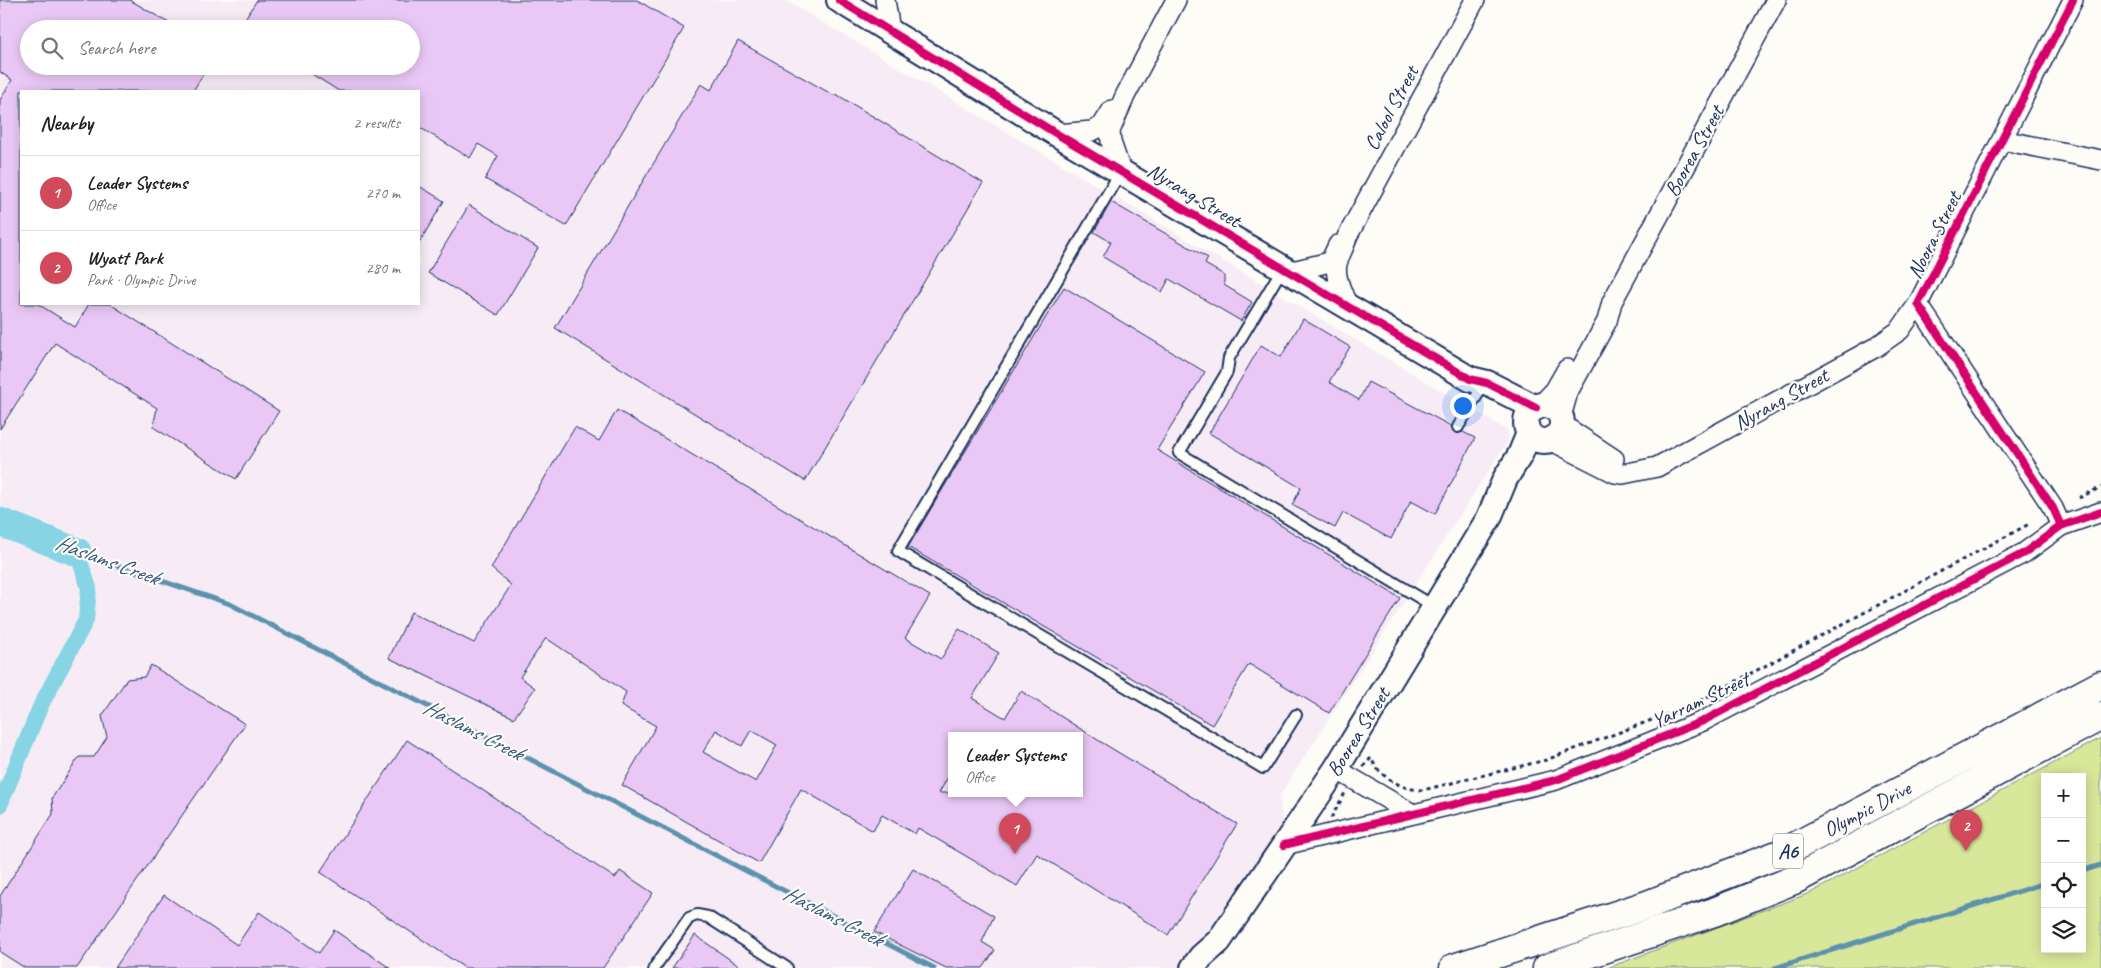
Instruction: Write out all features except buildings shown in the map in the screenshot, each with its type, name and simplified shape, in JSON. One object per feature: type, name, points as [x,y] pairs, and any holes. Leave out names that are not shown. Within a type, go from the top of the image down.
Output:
[{"type":"highway","name":"Olympic Drive","points":[[1454,968],[1647,905],[1785,852],[2101,685]]},
{"type":"highway","name":"Olympic Drive","points":[[1547,968],[1714,912],[1796,879],[2101,716]]},
{"type":"street","name":"Nyrang Street","points":[[839,0],[1057,134],[1348,307],[1474,386],[1543,424],[1619,462],[1630,472],[1657,466],[1876,347],[1900,330],[1918,304]]},
{"type":"street","points":[[886,0],[890,30]]},
{"type":"street","points":[[1121,171],[1111,142],[1110,131],[1125,96],[1176,0]]},
{"type":"street","name":"Calool Street","points":[[1348,307],[1337,280],[1337,263],[1344,250],[1347,237],[1475,0]]},
{"type":"street","name":"Boorea Street","points":[[1193,968],[1201,956],[1219,941],[1284,845],[1345,774],[1435,607],[1489,518],[1505,478],[1543,424],[1555,390],[1595,319],[1612,302],[1776,0]]},
{"type":"street","name":"Noora Street","points":[[2061,526],[2053,508],[1918,304],[2073,0]]},
{"type":"street","points":[[1057,134],[1092,131],[1102,126],[1107,114],[1125,96]]},
{"type":"street","points":[[2002,140],[2101,160]]},
{"type":"street","name":"Calool Street","points":[[1285,270],[1330,262],[1336,247],[1347,237]]},
{"type":"street","name":"Yarram Street","points":[[1284,845],[1556,780],[1704,721],[2024,553],[2061,526],[2101,512]]},
{"type":"street","points":[[1345,774],[1412,813]]},
{"type":"street","name":"Boorea Street","points":[[1211,968],[1219,941]]},
{"type":"lane","points":[[1121,171],[898,550],[1263,768],[1296,714]]},
{"type":"lane","points":[[1285,270],[1229,358],[1228,372],[1179,453],[1435,607]]},
{"type":"lane","points":[[1458,427],[1474,386]]},
{"type":"lane","points":[[654,968],[689,918],[697,915],[708,917],[787,968]]},
{"type":"path","points":[[2079,498],[2101,487]]},
{"type":"path","points":[[1324,835],[1345,774]]},
{"type":"shaded area","points":[[0,0],[785,0],[1507,430],[1509,439],[1280,795],[1284,845],[1193,968],[0,968]]},
{"type":"green space","points":[[2101,738],[2101,968],[1607,968],[1810,893]]},
{"type":"waterway","name":"Haslams Creek","points":[[0,522],[77,552]]},
{"type":"waterway","name":"Haslams Creek","points":[[77,552],[230,604],[934,968]]},
{"type":"waterway","points":[[0,805],[41,705],[86,620],[89,588],[77,552]]},
{"type":"waterway","points":[[2086,870],[2101,865]]},
{"type":"waterway","points":[[1775,968],[2041,884]]},
{"type":"cycle path","points":[[839,0],[1057,134],[1470,379],[1487,383],[1536,408]]},
{"type":"cycle path","points":[[2061,526],[2053,508],[1918,304],[2073,0]]},
{"type":"cycle path","points":[[1284,845],[1556,780],[1703,721],[2024,553],[2061,526],[2101,512]]},
{"type":"place","name":"Wyatt Park","points":[[1966,851]]},
{"type":"place","name":"Leader Systems","points":[[1015,854]]}]
